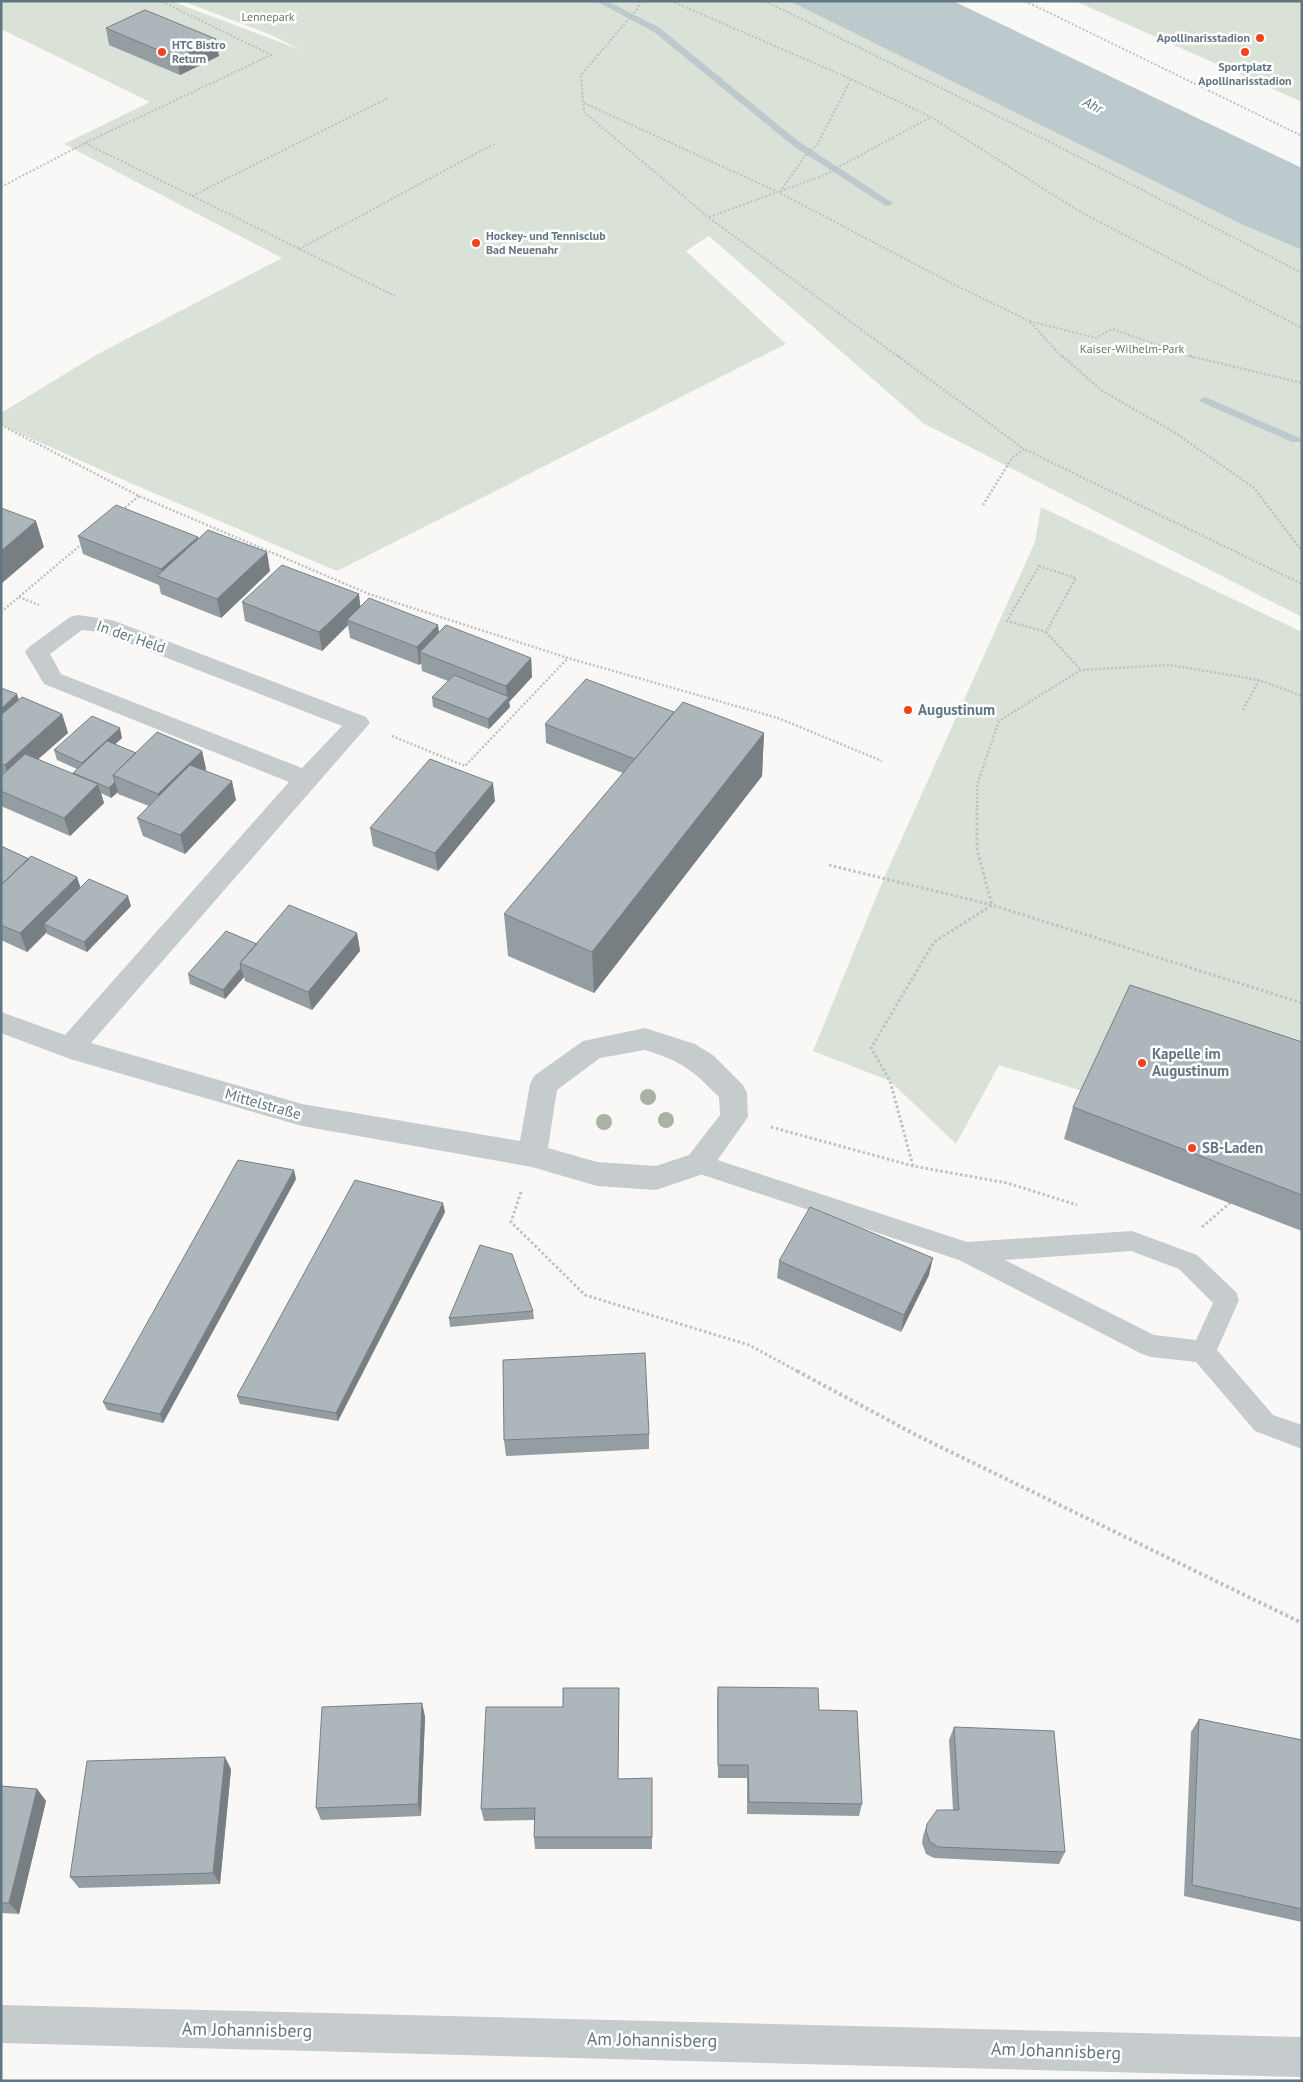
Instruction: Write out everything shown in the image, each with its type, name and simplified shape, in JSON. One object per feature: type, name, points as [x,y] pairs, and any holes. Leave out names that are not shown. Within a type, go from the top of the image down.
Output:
[{"type":"street","name":"In der Held","points":[[306,779],[52,679],[38,652],[78,622],[104,625],[358,723]]},
{"type":"street","points":[[70,1048],[306,779],[358,723]]},
{"type":"street","name":"Mittelstraße","points":[[1,1022],[70,1048],[302,1115],[532,1155],[597,1174],[656,1178],[698,1164]]},
{"type":"street","points":[[532,1155],[544,1084],[593,1049],[645,1039],[685,1052],[704,1064],[733,1094],[734,1117],[698,1164]]},
{"type":"street","name":"Am Johannisberg","points":[[1,2024],[1302,2057]]},
{"type":"lane","points":[[698,1164],[967,1252],[1151,1346],[1203,1352],[1264,1423],[1302,1437]]},
{"type":"lane","points":[[967,1252],[1132,1241],[1188,1262],[1227,1300],[1203,1352]]},
{"type":"path","points":[[1,187],[85,143],[271,55],[162,1]]},
{"type":"path","points":[[640,1],[638,8],[581,75],[584,112],[708,217],[1024,449],[1302,584]]},
{"type":"path","points":[[672,1],[851,79],[931,117],[1077,210],[1302,328],[1302,334]]},
{"type":"path","points":[[765,1],[1050,142],[1302,273]]},
{"type":"path","points":[[1025,1],[1302,136]]},
{"type":"path","points":[[780,193],[804,157],[817,145],[851,79]]},
{"type":"path","points":[[192,196],[388,98]]},
{"type":"path","points":[[584,103],[780,193],[951,283],[1029,320],[1096,338],[1112,329],[1184,355],[1302,383]]},
{"type":"path","points":[[708,217],[780,193],[822,176],[931,117]]},
{"type":"path","points":[[85,143],[397,297]]},
{"type":"path","points":[[299,249],[494,144]]},
{"type":"path","points":[[1029,320],[1065,360],[1101,390],[1174,432],[1254,488],[1302,551]]},
{"type":"path","points":[[1,425],[139,496],[369,594],[568,658],[778,718],[882,761]]},
{"type":"path","points":[[983,505],[1012,458],[1024,449]]},
{"type":"path","points":[[117,515],[139,496]]},
{"type":"path","points":[[1,612],[87,540]]},
{"type":"path","points":[[1046,632],[1076,578],[1039,566],[1008,621],[1046,632],[1081,670]]},
{"type":"path","points":[[358,723],[465,766],[568,658]]},
{"type":"path","points":[[992,906],[977,849],[977,786],[999,721],[1081,670],[1170,665],[1259,680],[1302,696]]},
{"type":"path","points":[[1243,710],[1259,680]]},
{"type":"path","points":[[829,865],[992,906],[1302,1002]]},
{"type":"path","points":[[912,1166],[890,1081],[871,1048],[934,942],[992,906]]},
{"type":"path","points":[[734,1117],[912,1166],[1007,1183],[1081,1207]]},
{"type":"path","points":[[532,1155],[511,1222],[585,1295],[749,1345],[918,1436],[1302,1624]]},
{"type":"path","points":[[1201,1228],[1230,1203]]},
{"type":"green space","points":[[1,1],[171,1],[299,49],[269,34],[182,1],[789,1],[1241,224],[1302,250],[1302,617],[923,423],[709,236],[686,251],[786,344],[337,571],[135,485],[1,425],[1,413],[96,355],[282,258],[64,144],[150,102],[1,29]]},
{"type":"green space","name":"Sportplatz Apollinarisstadion","points":[[1075,1],[1302,1],[1302,102]]},
{"type":"green space","points":[[1041,507],[1302,632],[1302,1080],[1086,1092],[999,1065],[956,1144],[890,1081],[813,1051],[884,878],[1035,542]]},
{"type":"water","name":"Ahr","points":[[789,1],[953,1],[1302,168],[1302,250],[1241,224]]},
{"type":"building","points":[[145,10],[216,39],[177,58],[106,28]]},
{"type":"building","points":[[116,505],[198,537],[161,569],[78,536]]},
{"type":"building","points":[[1,508],[36,521],[1,551]]},
{"type":"building","points":[[208,530],[267,552],[217,599],[157,576]]},
{"type":"building","points":[[282,565],[359,594],[319,632],[242,602]]},
{"type":"building","points":[[369,598],[438,625],[417,647],[347,620]]},
{"type":"building","points":[[446,625],[531,658],[506,686],[420,652]]},
{"type":"building","points":[[454,675],[509,697],[488,719],[432,697]]},
{"type":"building","points":[[586,679],[674,712],[635,759],[545,724]]},
{"type":"building","points":[[1,688],[17,694],[1,709]]},
{"type":"building","points":[[22,697],[62,714],[5,765],[1,763],[1,715]]},
{"type":"building","points":[[683,702],[764,733],[592,952],[504,914]]},
{"type":"building","points":[[92,716],[120,728],[82,763],[54,750]]},
{"type":"building","points":[[157,732],[202,751],[158,794],[113,775]]},
{"type":"building","points":[[107,741],[136,753],[113,775],[115,782],[109,788],[73,773]]},
{"type":"building","points":[[25,754],[98,784],[64,818],[1,791],[1,776]]},
{"type":"building","points":[[430,759],[493,783],[435,853],[370,828]]},
{"type":"building","points":[[190,765],[232,781],[180,835],[137,818]]},
{"type":"building","points":[[1,846],[29,859],[1,885]]},
{"type":"building","points":[[31,856],[77,877],[20,933],[1,925],[1,885]]},
{"type":"building","points":[[89,879],[128,896],[84,942],[44,924]]},
{"type":"building","points":[[289,905],[357,933],[308,992],[240,963]]},
{"type":"building","points":[[226,931],[257,944],[240,963],[241,968],[223,990],[188,974]]},
{"type":"building","points":[[1130,985],[1302,1042],[1302,1195],[1073,1107]]},
{"type":"building","points":[[238,1160],[294,1170],[160,1414],[103,1402]]},
{"type":"building","points":[[355,1180],[443,1203],[336,1413],[237,1396]]},
{"type":"building","points":[[810,1207],[933,1258],[904,1315],[779,1261]]},
{"type":"building","points":[[480,1245],[512,1254],[533,1311],[449,1318]]},
{"type":"building","points":[[645,1353],[649,1434],[504,1440],[503,1360]]},
{"type":"building","points":[[718,1687],[818,1688],[819,1710],[857,1711],[862,1804],[749,1802],[748,1765],[718,1765]]},
{"type":"building","points":[[563,1688],[619,1688],[618,1779],[652,1778],[652,1837],[534,1837],[535,1808],[481,1809],[486,1707],[563,1707]]},
{"type":"building","points":[[422,1703],[418,1804],[316,1808],[322,1707]]},
{"type":"building","points":[[1199,1719],[1302,1740],[1302,1909],[1192,1885]]},
{"type":"building","points":[[954,1727],[1054,1731],[1065,1852],[938,1847],[930,1842],[926,1831],[927,1824],[937,1810],[959,1810]]},
{"type":"building","points":[[225,1757],[213,1873],[70,1877],[87,1761]]},
{"type":"building","points":[[1,1786],[37,1789],[9,1903],[1,1903]]},
{"type":"waterway","points":[[600,1],[657,30],[795,143],[889,204]]},
{"type":"waterway","points":[[1205,400],[1296,440]]},
{"type":"place","name":"Apollinarisstadion","points":[[1260,38]]},
{"type":"place","name":"HTC Bistro Return","points":[[162,52]]},
{"type":"place","name":"Sportplatz Apollinarisstadion","points":[[1245,52]]},
{"type":"place","name":"Hockey- und Tennisclub Bad Neuenahr","points":[[476,243]]},
{"type":"place","name":"Augustinum","points":[[908,710]]},
{"type":"place","name":"Kapelle im Augustinum","points":[[1142,1063]]},
{"type":"place","name":"SB-Laden","points":[[1192,1148]]},
{"type":"park label","name":"Lennepark","points":[[268,17]]},
{"type":"park label","name":"Kaiser-Wilhelm-Park","points":[[1132,349]]}]
